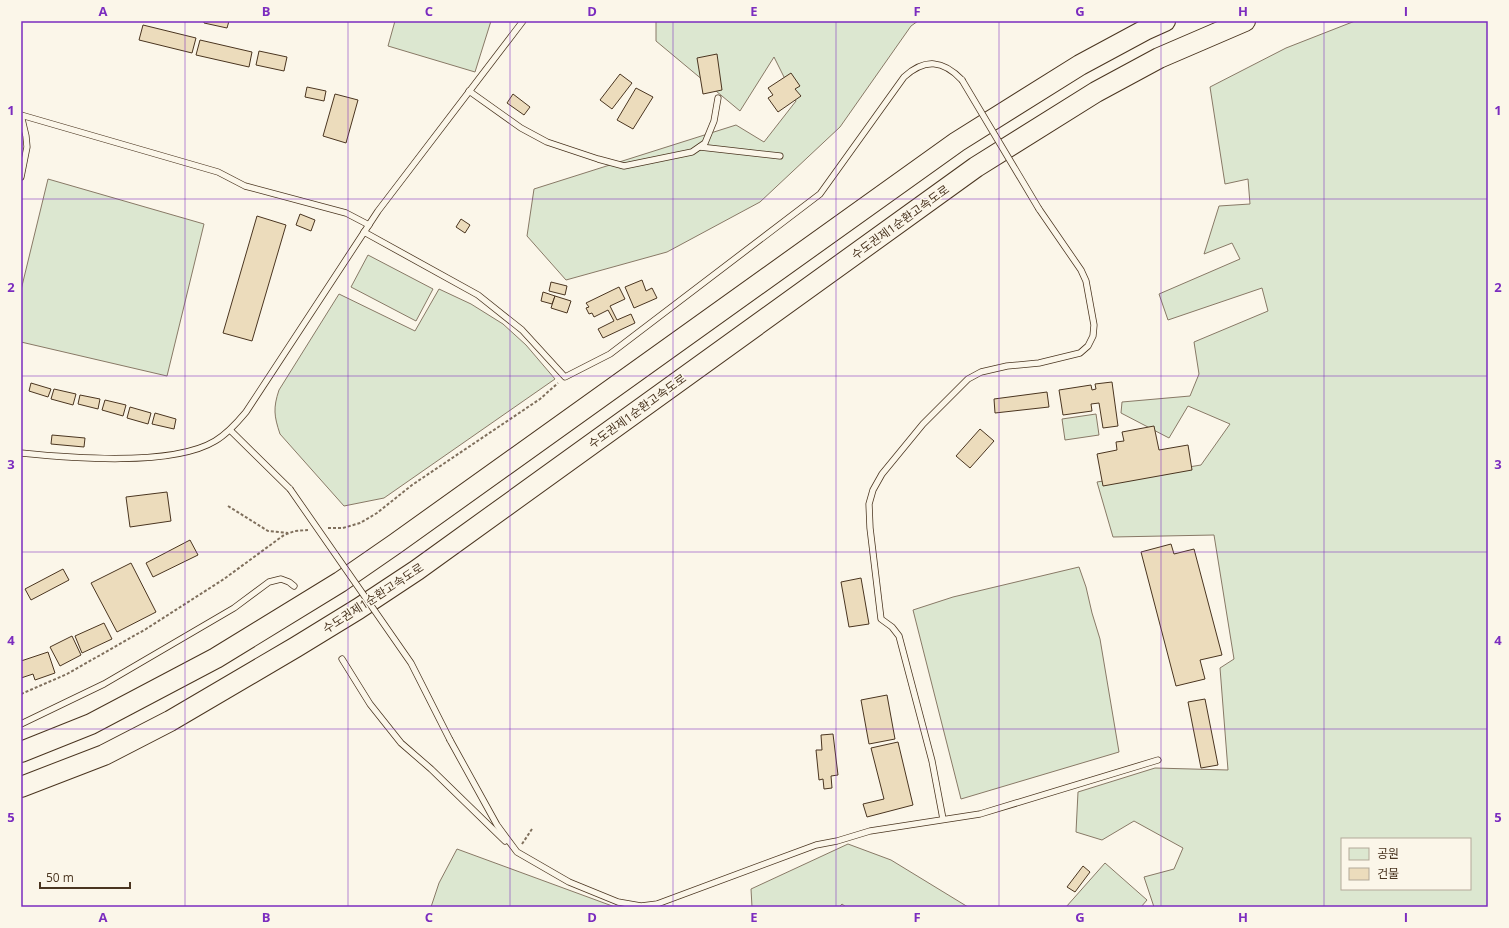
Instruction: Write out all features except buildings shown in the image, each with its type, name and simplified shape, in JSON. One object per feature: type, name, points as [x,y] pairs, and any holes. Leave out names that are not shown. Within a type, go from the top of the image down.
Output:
[{"type":"highway","points":[[21,752],[91,724],[155,691],[216,658],[340,582],[957,142],[1080,65],[1145,30],[1166,21]]},
{"type":"highway","name":"수도권제1순환고속도로","points":[[21,787],[104,755],[170,721],[358,609],[423,565],[976,167],[1096,92],[1159,58],[1245,21]]},
{"type":"lane","points":[[21,453],[102,458],[155,457],[188,452],[213,442],[230,430],[246,412],[378,211],[523,21]]},
{"type":"lane","points":[[364,232],[478,295],[522,330],[566,377],[610,354],[820,194],[904,77],[913,69],[921,65],[932,64],[945,67],[955,72],[962,80],[1039,209],[1081,270],[1086,281],[1094,325],[1093,336],[1088,346],[1080,354],[1039,363],[1007,366],[981,372],[968,380],[923,424],[882,474],[873,490],[869,504],[870,528],[882,619],[892,627],[899,636],[932,761],[943,819]]},
{"type":"lane","points":[[469,91],[521,128],[547,142],[624,166],[692,152],[705,143],[714,121],[718,98]]},
{"type":"lane","points":[[21,177],[27,148],[21,115],[218,172],[245,186],[346,213],[369,225]]},
{"type":"lane","points":[[699,147],[780,156]]},
{"type":"lane","points":[[230,430],[290,489],[411,663],[450,740],[497,825],[517,852]]},
{"type":"lane","points":[[21,724],[104,684],[234,608],[269,582],[281,579],[294,586]]},
{"type":"lane","points":[[342,659],[370,704],[401,743],[431,769],[517,852],[569,882],[618,902],[641,906],[657,904],[816,845],[837,841],[870,831],[980,814],[1158,760]]},
{"type":"path","points":[[328,528],[343,528],[360,523],[377,513],[412,485],[540,399],[566,377]]},
{"type":"path","points":[[228,506],[268,531],[290,533]]},
{"type":"path","points":[[21,694],[67,674],[146,629],[198,596],[284,535],[295,531],[315,530]]},
{"type":"path","points":[[517,852],[532,829]]},
{"type":"green space","points":[[395,21],[491,21],[475,72],[388,46]]},
{"type":"green space","points":[[656,21],[918,21],[911,26],[840,127],[760,202],[667,252],[566,280],[527,236],[534,189],[736,125],[764,142],[796,101],[774,57],[740,111],[656,41]]},
{"type":"green space","points":[[1355,21],[1488,21],[1488,907],[1154,907],[1144,877],[1174,869],[1183,848],[1134,821],[1102,840],[1076,832],[1078,792],[1155,768],[1228,770],[1220,668],[1234,659],[1214,535],[1113,537],[1097,482],[1201,465],[1230,424],[1188,406],[1169,438],[1121,413],[1122,402],[1190,396],[1199,374],[1194,342],[1268,311],[1262,288],[1168,320],[1159,294],[1240,259],[1232,243],[1204,254],[1219,206],[1250,204],[1248,179],[1225,184],[1210,87],[1286,48]]},
{"type":"green space","points":[[48,179],[204,224],[167,376],[21,342],[21,290]]},
{"type":"green space","points":[[368,255],[433,289],[416,321],[351,287]]},
{"type":"green space","points":[[439,289],[471,304],[503,324],[526,345],[555,379],[384,498],[344,506],[280,434],[276,422],[275,412],[279,390],[339,294],[415,331]]},
{"type":"green space","points":[[1096,414],[1099,435],[1065,440],[1062,419]]},
{"type":"green space","points":[[1079,567],[1100,639],[1119,752],[961,799],[913,610],[953,597]]},
{"type":"green space","points":[[848,844],[891,860],[968,907],[846,907],[842,904],[839,907],[752,907],[751,889]]},
{"type":"green space","points":[[457,849],[615,907],[431,907],[439,883]]},
{"type":"green space","points":[[1105,863],[1147,900],[1141,907],[1066,907]]}]
